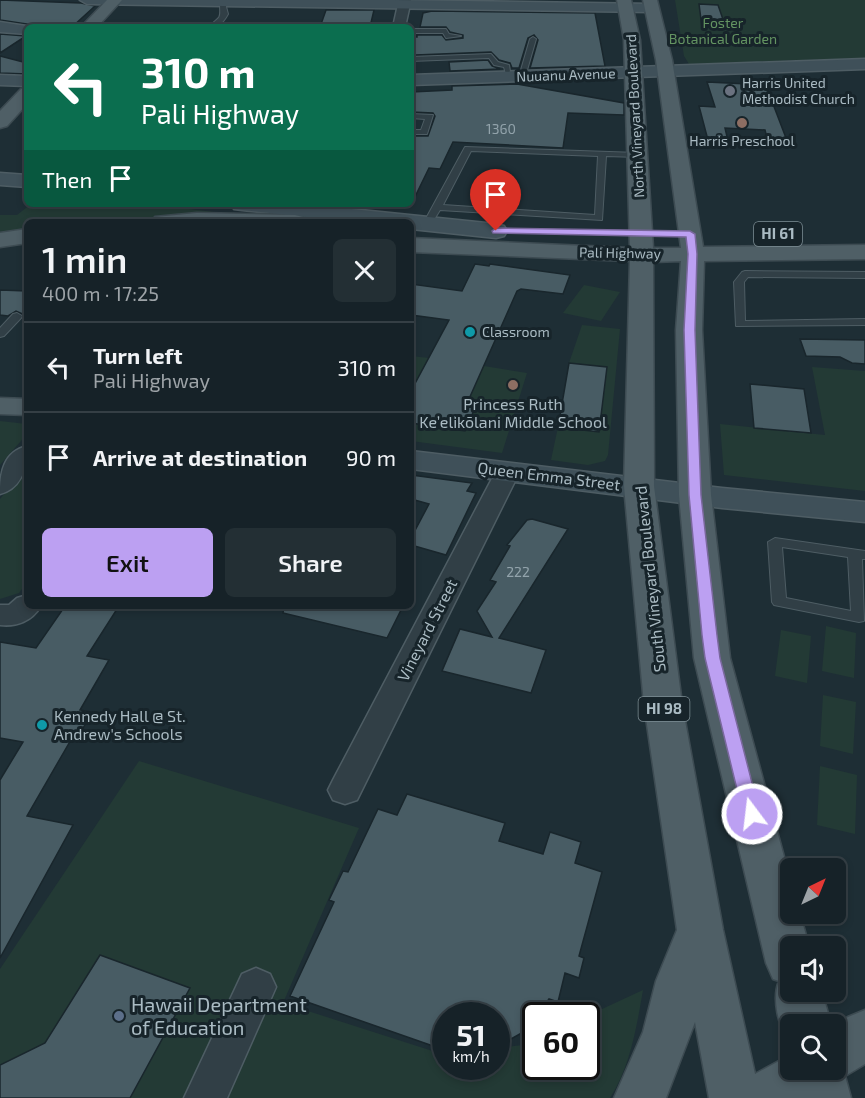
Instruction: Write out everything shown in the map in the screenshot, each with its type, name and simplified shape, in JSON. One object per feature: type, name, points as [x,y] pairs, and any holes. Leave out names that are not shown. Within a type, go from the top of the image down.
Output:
[{"type":"main road","points":[[92,24],[115,1]]},
{"type":"main road","name":"North Vineyard Boulevard","points":[[624,4],[631,31],[638,154],[654,238]]},
{"type":"main road","name":"North Vineyard Boulevard","points":[[650,4],[664,60],[654,238]]},
{"type":"main road","points":[[1,121],[24,96]]},
{"type":"main road","points":[[270,219],[294,212]]},
{"type":"main road","name":"Pali Highway","points":[[425,220],[496,231],[654,238],[865,252]]},
{"type":"main road","name":"Pali Highway","points":[[414,245],[865,233]]},
{"type":"main road","points":[[0,240],[24,236]]},
{"type":"main road","name":"South Vineyard Boulevard","points":[[654,238],[639,486],[663,704],[700,930],[735,1098]]},
{"type":"main road","name":"HI 98","points":[[654,238],[689,330],[695,495],[712,658],[783,936]]},
{"type":"main road","points":[[0,252],[24,249]]},
{"type":"main road","points":[[640,1098],[668,1034],[680,981],[700,930]]},
{"type":"main road","points":[[846,1048],[865,1034]]},
{"type":"main road","points":[[764,1098],[797,1080]]},
{"type":"main road","points":[[819,1080],[825,1098]]},
{"type":"street","points":[[87,0],[311,4],[405,2],[650,4]]},
{"type":"street","points":[[400,24],[405,2]]},
{"type":"street","points":[[0,27],[24,29]]},
{"type":"street","name":"Nuuanu Avenue","points":[[414,80],[865,64]]},
{"type":"street","points":[[0,80],[24,81]]},
{"type":"street","points":[[1,121],[24,106]]},
{"type":"street","points":[[0,178],[24,181]]},
{"type":"street","points":[[262,207],[294,212],[409,219]]},
{"type":"street","points":[[0,486],[24,457]]},
{"type":"street","name":"Queen Emma Street","points":[[414,460],[639,486],[695,495],[865,512]]},
{"type":"street","name":"Vineyard Street","points":[[345,790],[508,471]]},
{"type":"street","points":[[0,615],[8,617],[24,608]]},
{"type":"street","points":[[205,1098],[256,987]]},
{"type":"lane","points":[[216,24],[225,14],[222,3]]},
{"type":"lane","points":[[414,31],[446,31],[446,36],[458,36]]},
{"type":"lane","points":[[506,34],[507,43]]},
{"type":"lane","points":[[414,59],[491,56],[496,64],[507,66],[517,77],[533,39]]},
{"type":"lane","points":[[414,116],[430,117],[424,132],[414,132]]},
{"type":"lane","points":[[425,220],[468,149],[638,154]]},
{"type":"lane","points":[[425,220],[599,218],[602,153]]},
{"type":"lane","points":[[865,275],[745,274],[739,282],[740,324],[865,322]]},
{"type":"lane","points":[[0,334],[16,316]]},
{"type":"lane","points":[[775,542],[860,554],[859,617],[779,603],[775,542]]},
{"type":"green space","name":"Foster Botanical Garden","points":[[675,0],[865,0],[865,58],[689,64],[684,56]]},
{"type":"green space","points":[[27,207],[172,207],[256,217],[24,219],[24,232],[0,236],[0,215],[17,215]]},
{"type":"green space","points":[[584,285],[620,292],[601,321],[563,313]]},
{"type":"green space","points":[[582,325],[620,329],[608,455],[605,461],[588,465],[551,460],[558,427],[599,431],[607,367],[569,363]]},
{"type":"green space","points":[[414,356],[429,358],[475,385],[484,366],[527,373],[502,453],[414,441]]},
{"type":"green space","points":[[812,367],[865,371],[865,491],[724,475],[720,424],[825,435]]},
{"type":"green space","points":[[0,421],[24,424],[24,437],[0,465]]},
{"type":"green space","points":[[24,470],[24,586],[19,593],[0,599],[0,499]]},
{"type":"green space","points":[[826,626],[856,633],[854,678],[822,671]]},
{"type":"green space","points":[[781,630],[811,636],[807,683],[775,676]]},
{"type":"green space","points":[[823,695],[856,702],[853,754],[820,746]]},
{"type":"green space","points":[[139,761],[359,828],[283,1003],[432,1051],[432,1080],[510,1080],[510,1046],[522,1045],[522,1080],[600,1080],[600,1010],[643,990],[628,1060],[610,1098],[0,1098],[0,969]]},
{"type":"green space","points":[[820,766],[857,775],[855,834],[817,825]]},
{"type":"building","points":[[0,0],[81,3],[95,6],[75,24],[26,24],[0,20]]},
{"type":"building","points":[[699,4],[718,5],[726,28],[702,27]]},
{"type":"building","points":[[326,10],[374,10],[371,24],[321,24]]},
{"type":"building","points":[[432,11],[595,13],[605,66],[530,68],[538,40],[534,35],[528,38],[519,68],[512,68],[510,63],[499,60],[491,52],[415,55],[414,37],[417,35],[442,35],[446,40],[463,38],[463,35],[450,32],[446,27],[420,27],[423,13]]},
{"type":"building","points":[[0,34],[24,36],[24,37],[0,53]]},
{"type":"building","points":[[0,56],[24,62],[24,74],[0,73]]},
{"type":"building","points":[[488,60],[492,66],[500,69],[450,71],[449,62]]},
{"type":"building","points":[[707,82],[748,84],[755,99],[751,88],[765,83],[786,138],[767,138],[765,130],[725,128],[729,145],[709,144],[699,106],[715,107]]},
{"type":"building","points":[[517,84],[624,103],[624,115],[568,113],[563,148],[453,142],[440,169],[429,168],[414,199],[414,136],[428,136],[435,116],[433,113],[414,112],[414,92],[452,90],[452,86]]},
{"type":"building","points":[[475,264],[570,275],[563,294],[521,289],[517,291],[469,399],[478,401],[465,431],[414,423],[414,385],[449,320],[414,315],[414,284],[462,291]]},
{"type":"building","points":[[0,290],[24,291],[24,315],[16,311],[8,316],[0,315]]},
{"type":"building","points":[[800,339],[865,340],[865,364],[852,363],[840,357],[806,356]]},
{"type":"building","points":[[569,363],[607,367],[599,432],[558,427]]},
{"type":"building","points":[[750,384],[804,389],[811,433],[754,428]]},
{"type":"building","points":[[414,475],[472,483],[467,491],[476,493],[446,555],[414,546],[414,532],[429,504],[414,500]]},
{"type":"building","points":[[532,519],[568,529],[499,638],[546,650],[531,693],[442,671],[460,629],[492,637],[477,611],[496,582],[490,580],[510,546],[507,545],[527,520]]},
{"type":"building","points":[[63,609],[117,609],[87,656],[109,660],[80,710],[92,712],[77,739],[72,738],[27,816],[73,825],[0,958],[0,780],[23,742],[0,738],[0,642],[36,648]]},
{"type":"building","points":[[284,609],[402,609],[387,638],[283,613]]},
{"type":"building","points":[[407,794],[505,823],[499,841],[543,854],[550,832],[581,842],[575,863],[602,872],[579,956],[584,958],[579,978],[565,973],[558,1002],[549,999],[547,1002],[522,1002],[522,1033],[511,1039],[510,1002],[432,1002],[432,1046],[290,996],[334,902],[329,900],[343,871],[348,872],[378,809],[397,815]]},
{"type":"building","name":"Hawaii Department of Education","points":[[100,955],[190,988],[130,1098],[0,1098],[0,1065],[45,1043]]},
{"type":"place","name":"Harris United Methodist Church","points":[[730,91]]},
{"type":"place","name":"Harris Preschool","points":[[742,123]]},
{"type":"place","name":"Classroom","points":[[470,332]]},
{"type":"place","name":"Princess Ruth Ke’elikōlani Middle School","points":[[513,385]]},
{"type":"place","name":"Kennedy Hall @ St. Andrew's Schools","points":[[42,725]]},
{"type":"place","name":"Hawaii Department of Education","points":[[119,1016]]},
{"type":"route","points":[[496,231],[690,234],[693,254],[689,330],[695,495],[712,658],[752,814]]}]
